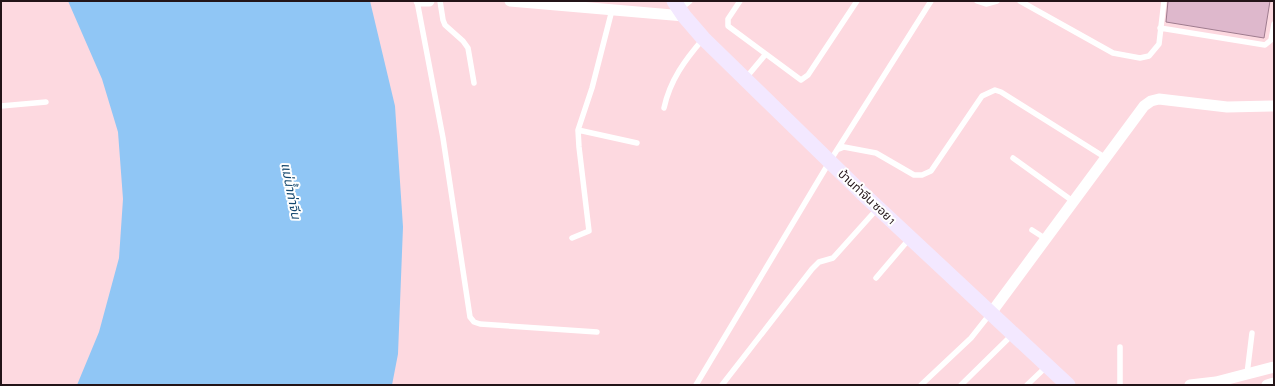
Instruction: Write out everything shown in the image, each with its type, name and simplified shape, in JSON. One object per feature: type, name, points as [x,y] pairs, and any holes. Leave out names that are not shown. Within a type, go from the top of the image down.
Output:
[{"type":"street","points":[[418,1],[429,1]]},
{"type":"street","points":[[510,1],[612,10],[682,7]]},
{"type":"street","name":"บ้านท่าจีน ซอย 1","points":[[682,7],[703,38],[830,162],[1068,385]]},
{"type":"street","points":[[991,313],[1074,202],[1138,111],[1151,101],[1159,99],[1226,107],[1274,106]]},
{"type":"street","points":[[1190,385],[1216,382],[1274,367]]},
{"type":"street","points":[[1267,385],[1274,383]]},
{"type":"lane","points":[[418,1],[443,138],[470,317],[474,322],[480,324],[597,332]]},
{"type":"lane","points":[[440,1],[445,25],[463,41],[468,48],[474,83]]},
{"type":"lane","points":[[740,1],[728,19],[728,26],[800,80],[804,79],[857,1]]},
{"type":"lane","points":[[696,385],[830,162],[931,1]]},
{"type":"lane","points":[[977,1],[986,4],[997,1]]},
{"type":"lane","points":[[1020,1],[1113,53],[1130,58],[1140,58],[1153,52],[1159,44],[1164,1]]},
{"type":"lane","points":[[572,238],[586,233],[589,231],[590,227],[578,130],[592,88],[612,10]]},
{"type":"lane","points":[[1160,28],[1265,45],[1271,40],[1274,24]]},
{"type":"lane","points":[[664,108],[669,90],[680,68],[703,38]]},
{"type":"lane","points":[[745,79],[765,55]]},
{"type":"lane","points":[[839,149],[844,147],[876,153],[914,175],[922,175],[931,171],[982,96],[995,90],[1001,92],[1106,158]]},
{"type":"lane","points":[[1,106],[46,102]]},
{"type":"lane","points":[[578,130],[637,143]]},
{"type":"lane","points":[[1013,158],[1074,202]]},
{"type":"lane","points":[[722,385],[812,269],[819,262],[833,258],[879,208]]},
{"type":"lane","points":[[1032,230],[1046,239]]},
{"type":"lane","points":[[876,278],[910,238]]},
{"type":"lane","points":[[921,385],[971,338],[991,313]]},
{"type":"lane","points":[[1247,374],[1252,333]]},
{"type":"lane","points":[[961,385],[1013,334]]},
{"type":"lane","points":[[1120,347],[1120,385]]},
{"type":"lane","points":[[1027,385],[1048,366]]},
{"type":"water","name":"แม่น้ำท่าจีน","points":[[68,1],[370,1],[395,106],[403,227],[398,354],[392,385],[77,385],[99,332],[119,258],[123,199],[118,132],[102,79]]},
{"type":"building","points":[[1168,1],[1270,1],[1264,38],[1166,22]]}]
